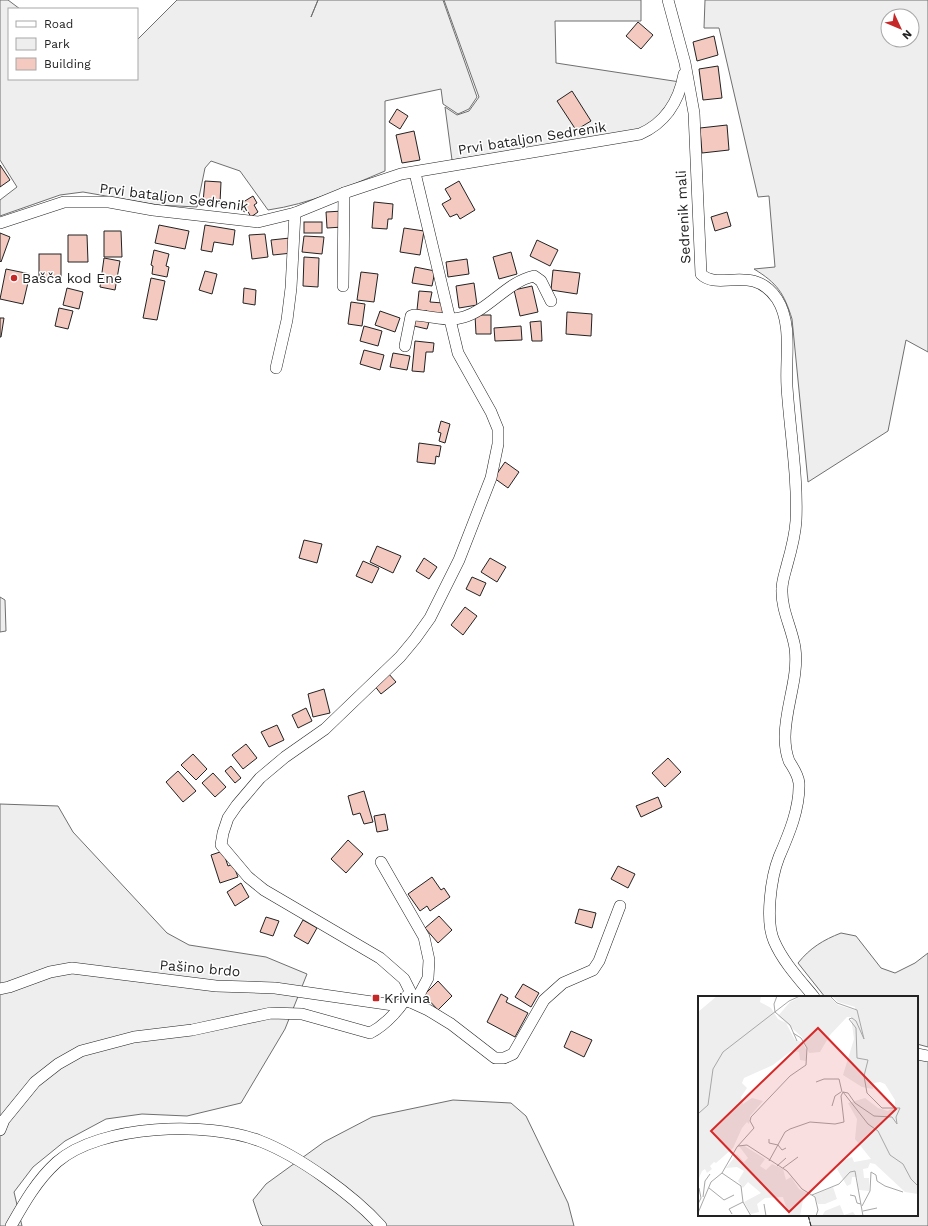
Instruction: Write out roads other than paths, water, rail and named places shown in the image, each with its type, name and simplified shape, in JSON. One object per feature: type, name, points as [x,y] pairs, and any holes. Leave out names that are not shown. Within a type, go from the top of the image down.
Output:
[{"type":"street","name":"Sedrenik mali","points":[[668,0],[685,63],[694,113],[701,274],[706,279],[712,281],[749,279],[764,286],[777,300],[784,319],[786,330],[786,366],[796,521],[793,543],[782,587],[782,601],[794,646],[796,664],[785,735],[786,749],[789,760],[797,775],[799,784],[796,812],[788,838],[778,860],[770,894],[773,939],[783,956],[813,996]]},
{"type":"street","name":"Prvi bataljon Sedrenik","points":[[0,223],[64,202],[109,202],[153,210],[258,222],[295,213],[344,193],[401,174],[415,173],[640,134],[653,128],[663,120],[673,105],[681,90],[685,63]]},
{"type":"street","points":[[405,1003],[410,991],[404,979],[396,971],[380,958],[264,890],[248,877],[221,844],[228,818],[237,804],[260,778],[284,757],[325,729],[400,657],[415,639],[430,618],[459,560],[491,478],[498,444],[498,429],[491,412],[458,353],[415,173]]},
{"type":"street","points":[[342,286],[344,193]]},
{"type":"street","points":[[276,368],[287,320],[291,288],[295,213]]},
{"type":"street","points":[[405,346],[411,316],[450,318],[464,317],[525,278],[534,276],[541,281],[551,301]]},
{"type":"street","points":[[0,1130],[4,1120],[35,1082],[58,1064],[81,1051],[134,1037],[192,1030],[271,1013],[302,1014],[370,1033],[391,1018],[405,1003],[420,993],[428,978],[429,960],[424,936],[381,862]]},
{"type":"street","name":"Pašino brdo","points":[[0,989],[50,972],[72,968],[216,986],[275,988],[405,1003],[428,1010],[451,1024],[496,1058],[504,1058],[513,1054],[544,1000],[563,983],[593,970],[599,961],[620,906]]},
{"type":"street","points":[[918,1054],[928,1056]]},
{"type":"street","points":[[11,1226],[32,1189],[57,1162],[82,1146],[117,1134],[154,1129],[220,1131],[260,1141],[299,1161],[338,1188],[381,1226]]},
{"type":"place","name":"Bašča kod Ene","points":[[14,278]]},
{"type":"place","name":"Krivina","points":[[376,998]]}]
